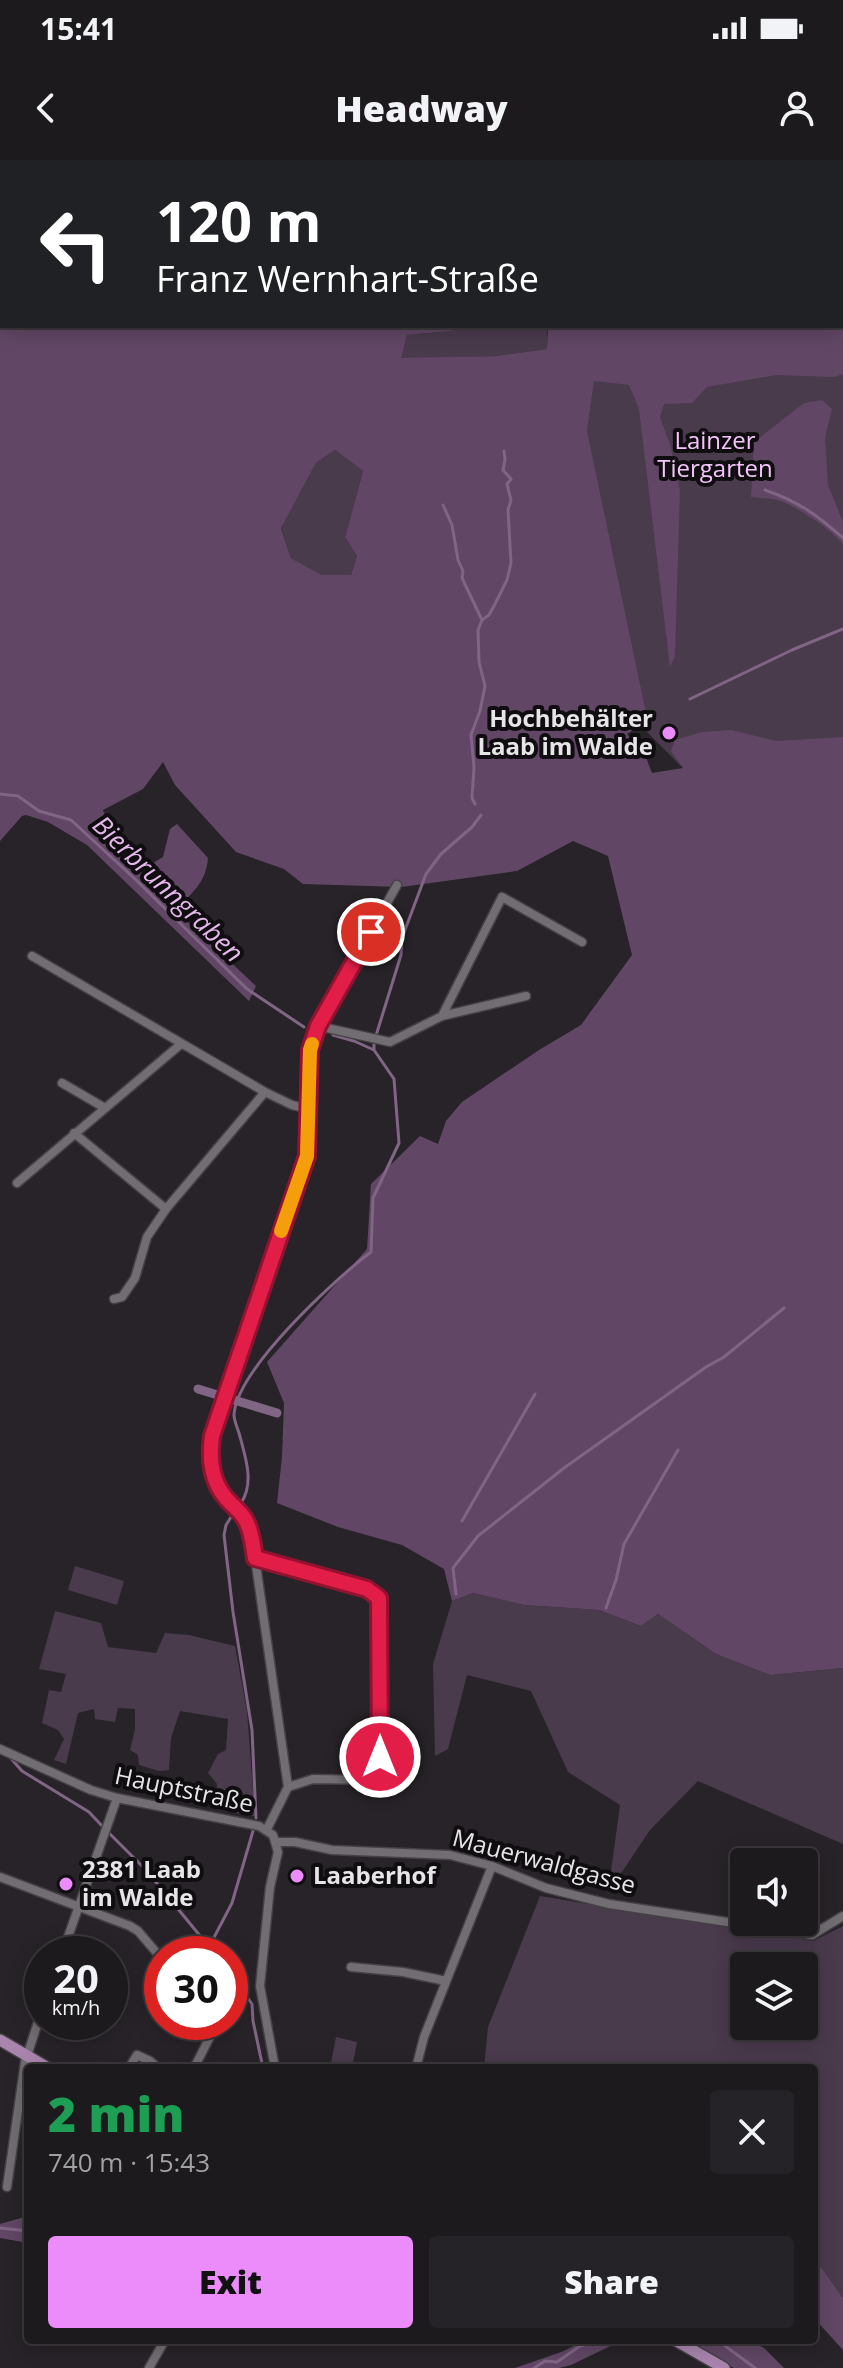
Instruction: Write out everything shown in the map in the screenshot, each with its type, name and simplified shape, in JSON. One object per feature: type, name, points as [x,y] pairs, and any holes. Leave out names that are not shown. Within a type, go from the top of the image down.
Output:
[{"type":"main road","points":[[0,2040],[42,2064]]},
{"type":"main road","points":[[682,2344],[724,2368]]},
{"type":"street","points":[[267,1829],[288,1787],[251,1532],[246,1519],[225,1497],[211,1469],[209,1453],[212,1436],[307,1156],[310,1050],[318,1026],[397,885]]},
{"type":"street","points":[[442,1016],[502,897],[582,942]]},
{"type":"street","points":[[32,956],[265,1092],[309,1109]]},
{"type":"street","points":[[318,1026],[390,1042],[442,1016],[526,996]]},
{"type":"street","points":[[17,1183],[181,1044]]},
{"type":"street","points":[[62,1083],[105,1108]]},
{"type":"street","points":[[114,1299],[122,1297],[135,1278],[147,1237],[166,1209],[265,1092]]},
{"type":"street","points":[[74,1133],[166,1209]]},
{"type":"street","points":[[255,1558],[367,1589],[379,1598],[380,1764],[373,1780],[313,1779],[288,1787]]},
{"type":"street","name":"Hauptstraße","points":[[0,1749],[91,1790],[117,1798],[267,1829],[277,1842],[278,1856],[270,1887],[260,1986],[274,2064]]},
{"type":"street","points":[[69,1936],[117,1798]]},
{"type":"street","name":"Mauerwaldgasse","points":[[277,1842],[346,1851],[450,1855],[492,1866],[546,1888],[609,1904],[812,1935],[843,1916]]},
{"type":"street","points":[[417,2064],[424,2037],[492,1866]]},
{"type":"street","points":[[0,1877],[130,1926],[144,1938]]},
{"type":"street","points":[[351,1967],[403,1972],[446,1981]]},
{"type":"street","points":[[26,2064],[32,2040]]},
{"type":"street","points":[[196,2064],[208,2040]]},
{"type":"street","points":[[132,2064],[137,2055],[152,2064]]},
{"type":"street","points":[[7,2187],[24,2075]]},
{"type":"street","points":[[149,2368],[163,2344]]},
{"type":"green space","points":[[462,328],[545,328],[548,349],[495,356],[400,359],[407,335]]},
{"type":"green space","name":"Lainzer Tiergarten","points":[[600,328],[843,328],[843,929],[647,732],[642,722],[577,423]]},
{"type":"green space","points":[[335,450],[363,471],[345,537],[357,556],[351,575],[322,575],[291,558],[281,527],[316,463]]},
{"type":"green space","points":[[75,1566],[124,1581],[117,1605],[68,1590]]},
{"type":"green space","points":[[473,1593],[524,1605],[599,1610],[641,1626],[658,1614],[716,1654],[770,1675],[843,1668],[843,1844],[698,1781],[650,1830],[608,1893],[620,1805],[568,1772],[531,1691],[467,1675],[448,1749],[435,1756],[433,1664],[452,1601]]},
{"type":"green space","points":[[55,1611],[101,1623],[108,1647],[156,1653],[165,1633],[189,1635],[235,1646],[247,1711],[255,1816],[217,1810],[217,1784],[208,1773],[218,1754],[226,1750],[228,1719],[180,1711],[171,1738],[169,1770],[159,1771],[139,1765],[138,1755],[130,1750],[135,1729],[135,1709],[118,1708],[115,1722],[95,1719],[94,1709],[78,1713],[66,1764],[54,1760],[64,1739],[58,1730],[42,1723],[49,1690],[61,1692],[66,1674],[39,1669]]},
{"type":"green space","points":[[540,1896],[730,1927],[730,1936],[783,1936],[813,1941],[843,1926],[843,2298],[818,2263],[818,2064],[484,2064],[488,2027]]},
{"type":"green space","points":[[336,2037],[357,2042],[353,2064],[331,2064]]},
{"type":"shaded area","points":[[0,328],[462,328],[407,335],[401,358],[495,356],[547,349],[546,328],[843,328],[843,374],[835,377],[776,375],[707,387],[692,403],[664,404],[660,417],[671,447],[680,491],[675,656],[670,667],[639,409],[629,385],[594,381],[587,431],[646,713],[646,722],[627,734],[645,755],[652,773],[683,768],[671,751],[675,740],[702,732],[731,730],[777,741],[843,737],[843,1668],[770,1675],[716,1654],[658,1614],[641,1626],[599,1610],[524,1605],[473,1593],[452,1601],[444,1569],[402,1545],[338,1527],[277,1503],[284,1403],[267,1362],[367,1249],[371,1184],[420,1136],[438,1144],[446,1121],[462,1102],[581,1025],[632,955],[608,856],[573,841],[517,871],[402,887],[303,884],[284,869],[236,852],[175,785],[163,762],[143,789],[103,810],[107,823],[140,862],[153,863],[163,857],[170,829],[177,824],[208,858],[201,881],[175,910],[256,986],[249,1001],[87,845],[48,822],[22,816],[0,841]],"holes":[[[335,450],[363,471],[345,537],[357,556],[351,575],[322,575],[291,558],[281,528],[316,463]]]},
{"type":"shaded area","points":[[822,400],[832,409],[825,438],[828,485],[843,522],[843,544],[822,525],[793,507],[777,500],[751,497],[754,442],[804,403]]},
{"type":"shaded area","points":[[24,2217],[24,2242],[0,2238],[0,2224]]},
{"type":"shaded area","points":[[818,2263],[843,2298],[843,2350],[818,2322]]},
{"type":"shaded area","points":[[577,2344],[615,2344],[559,2368],[515,2368]]},
{"type":"shaded area","points":[[692,2344],[756,2344],[784,2368],[734,2368]]},
{"type":"waterway","points":[[475,804],[472,798],[474,767],[471,735],[485,686],[479,662],[478,630],[507,580],[511,563],[508,510],[511,500],[507,484],[511,479],[503,470],[504,451]]},
{"type":"waterway","points":[[765,490],[807,510],[843,538]]},
{"type":"waterway","points":[[443,505],[452,525],[462,578],[482,620]]},
{"type":"waterway","points":[[690,699],[843,629]]},
{"type":"waterway","name":"Bierbrunngraben","points":[[0,794],[18,796],[39,811],[71,820],[247,989],[304,1027]]},
{"type":"waterway","points":[[374,1049],[401,955],[402,938],[426,874],[441,854],[481,815]]},
{"type":"waterway","name":"Bierbrunngraben","points":[[241,1503],[248,1478],[234,1417],[239,1396],[251,1374],[290,1327],[371,1252],[373,1198],[399,1143],[394,1079],[374,1050],[333,1035]]},
{"type":"waterway","points":[[456,1594],[453,1568],[478,1536],[564,1468],[724,1357],[784,1308]]},
{"type":"waterway","name":"Bierbrunngraben","points":[[198,1389],[277,1413]]},
{"type":"waterway","points":[[462,1521],[535,1394]]},
{"type":"waterway","points":[[606,1608],[624,1544],[678,1450]]},
{"type":"waterway","points":[[233,1514],[224,1535],[252,1730],[256,1818]]},
{"type":"waterway","points":[[8,1755],[22,1771],[89,1812],[103,1827]]},
{"type":"waterway","points":[[215,1936],[232,1903],[253,1831]]},
{"type":"waterway","points":[[109,1833],[146,1870],[200,1936]]},
{"type":"waterway","points":[[248,1998],[252,2004],[262,2064]]},
{"type":"waterway","points":[[0,2228],[24,2231]]},
{"type":"waterway","points":[[534,2368],[545,2361],[557,2362],[588,2344]]},
{"type":"waterway","points":[[722,2344],[755,2368]]},
{"type":"slow traffic","points":[[281,1231],[307,1156],[312,1044]]},
{"type":"place","name":"Hochbehälter Laab im Walde","points":[[669,733]]},
{"type":"place","name":"Laaberhof","points":[[297,1876]]},
{"type":"place","name":"2381 Laab im Walde","points":[[66,1884]]},
{"type":"route","points":[[371,932],[318,1026],[310,1050],[307,1156],[212,1436],[209,1453],[211,1469],[225,1497],[246,1519],[255,1558],[367,1589],[379,1598],[380,1757]]}]
